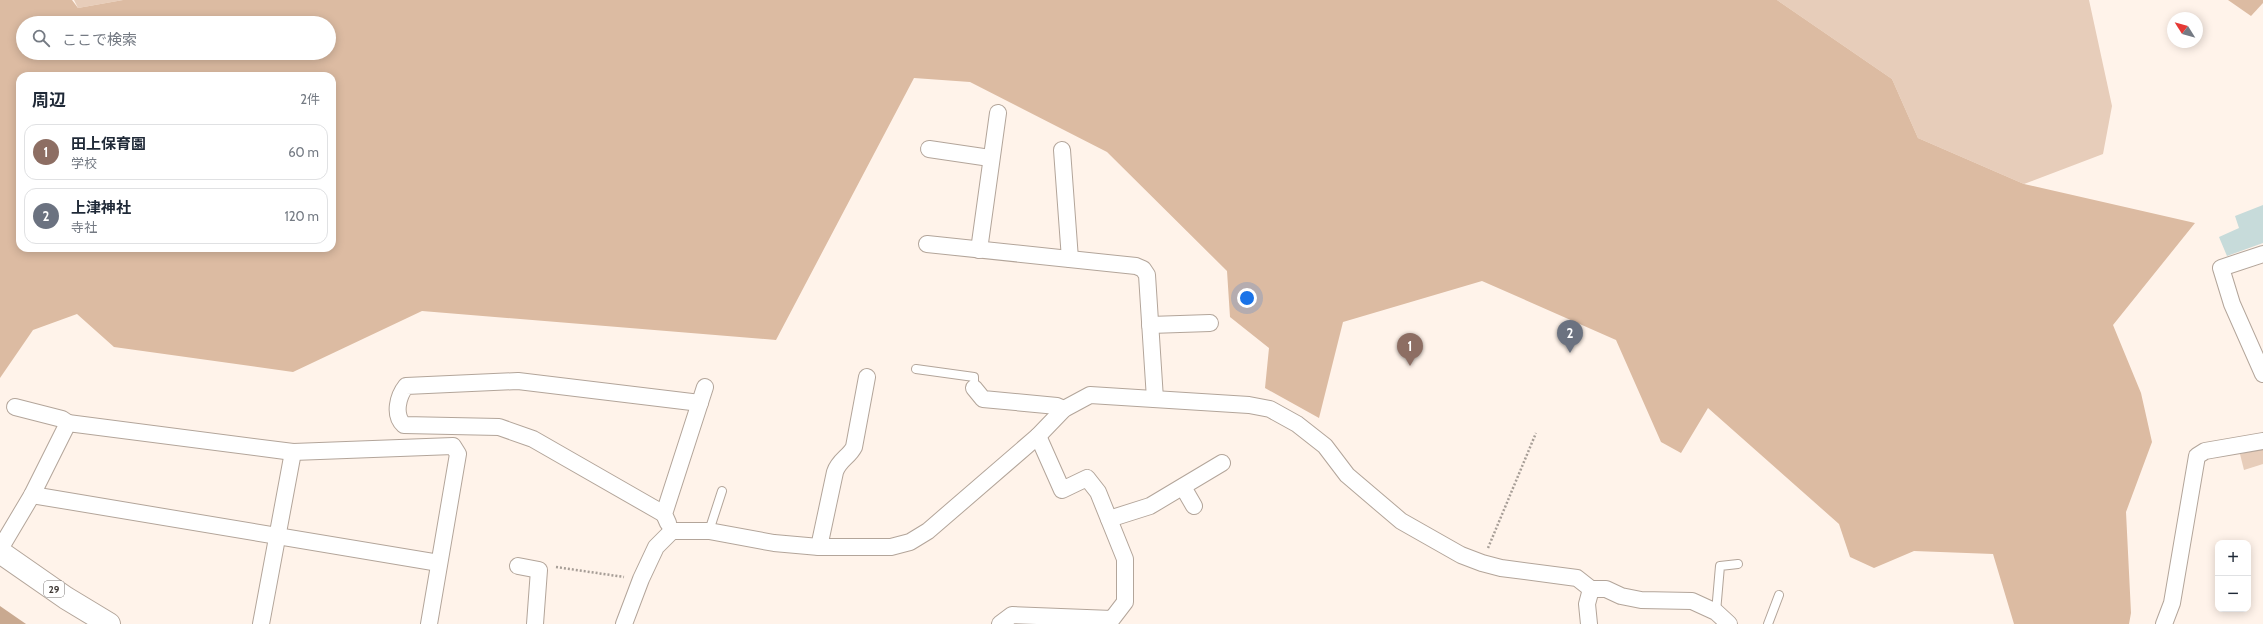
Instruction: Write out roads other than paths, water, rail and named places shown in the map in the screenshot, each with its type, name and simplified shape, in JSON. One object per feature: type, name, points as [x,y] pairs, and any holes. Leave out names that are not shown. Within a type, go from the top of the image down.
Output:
[{"type":"main road","name":"29","points":[[0,552],[66,598],[109,624]]},
{"type":"street","points":[[979,250],[990,158],[998,113]]},
{"type":"street","points":[[929,149],[990,158]]},
{"type":"street","points":[[1062,150],[1070,259]]},
{"type":"street","points":[[927,244],[1136,266],[1143,269],[1147,275],[1155,399]]},
{"type":"street","points":[[2263,254],[2221,268],[2232,304],[2263,374]]},
{"type":"street","points":[[1150,325],[1210,323]]},
{"type":"street","points":[[819,547],[834,472],[838,464],[850,454],[854,447],[867,378]]},
{"type":"street","points":[[672,531],[664,514],[533,439],[499,427],[404,425],[398,417],[399,395],[406,386],[518,381],[700,403]]},
{"type":"street","points":[[664,514],[705,387]]},
{"type":"street","points":[[974,388],[983,399],[1057,406],[1064,410]]},
{"type":"street","points":[[624,624],[641,579],[656,547],[672,531],[709,530],[774,543],[819,547],[891,547],[910,542],[928,531],[1038,436],[1064,410],[1090,395],[1249,405],[1270,409],[1297,424],[1325,446],[1347,475],[1401,521],[1461,555],[1501,568],[1576,578],[1591,589],[1606,589],[1621,596],[1641,600],[1692,601],[1716,612],[1729,624]]},
{"type":"street","points":[[15,407],[62,419],[68,423],[293,452],[453,446],[458,454],[429,624]]},
{"type":"street","points":[[0,548],[32,495],[68,423]]},
{"type":"street","points":[[1000,624],[1012,615],[1112,619],[1125,602],[1124,559],[1098,492],[1087,478],[1062,490],[1038,436]]},
{"type":"street","points":[[2164,624],[2172,603],[2197,456],[2205,451],[2263,441]]},
{"type":"street","points":[[261,624],[293,452]]},
{"type":"street","points":[[1109,519],[1150,506],[1222,464]]},
{"type":"street","points":[[1183,487],[1194,506]]},
{"type":"street","points":[[32,495],[439,563]]},
{"type":"street","points":[[518,566],[539,570],[535,624]]},
{"type":"street","points":[[1589,624],[1587,604],[1591,589]]},
{"type":"lane","points":[[916,369],[974,377],[974,388]]},
{"type":"lane","points":[[709,530],[722,491]]},
{"type":"lane","points":[[1716,612],[1720,566],[1738,564]]},
{"type":"lane","points":[[1768,624],[1779,595]]},
{"type":"place","name":"上津神社","points":[[1570,353]]},
{"type":"place","name":"田上保育園","points":[[1410,366]]}]
